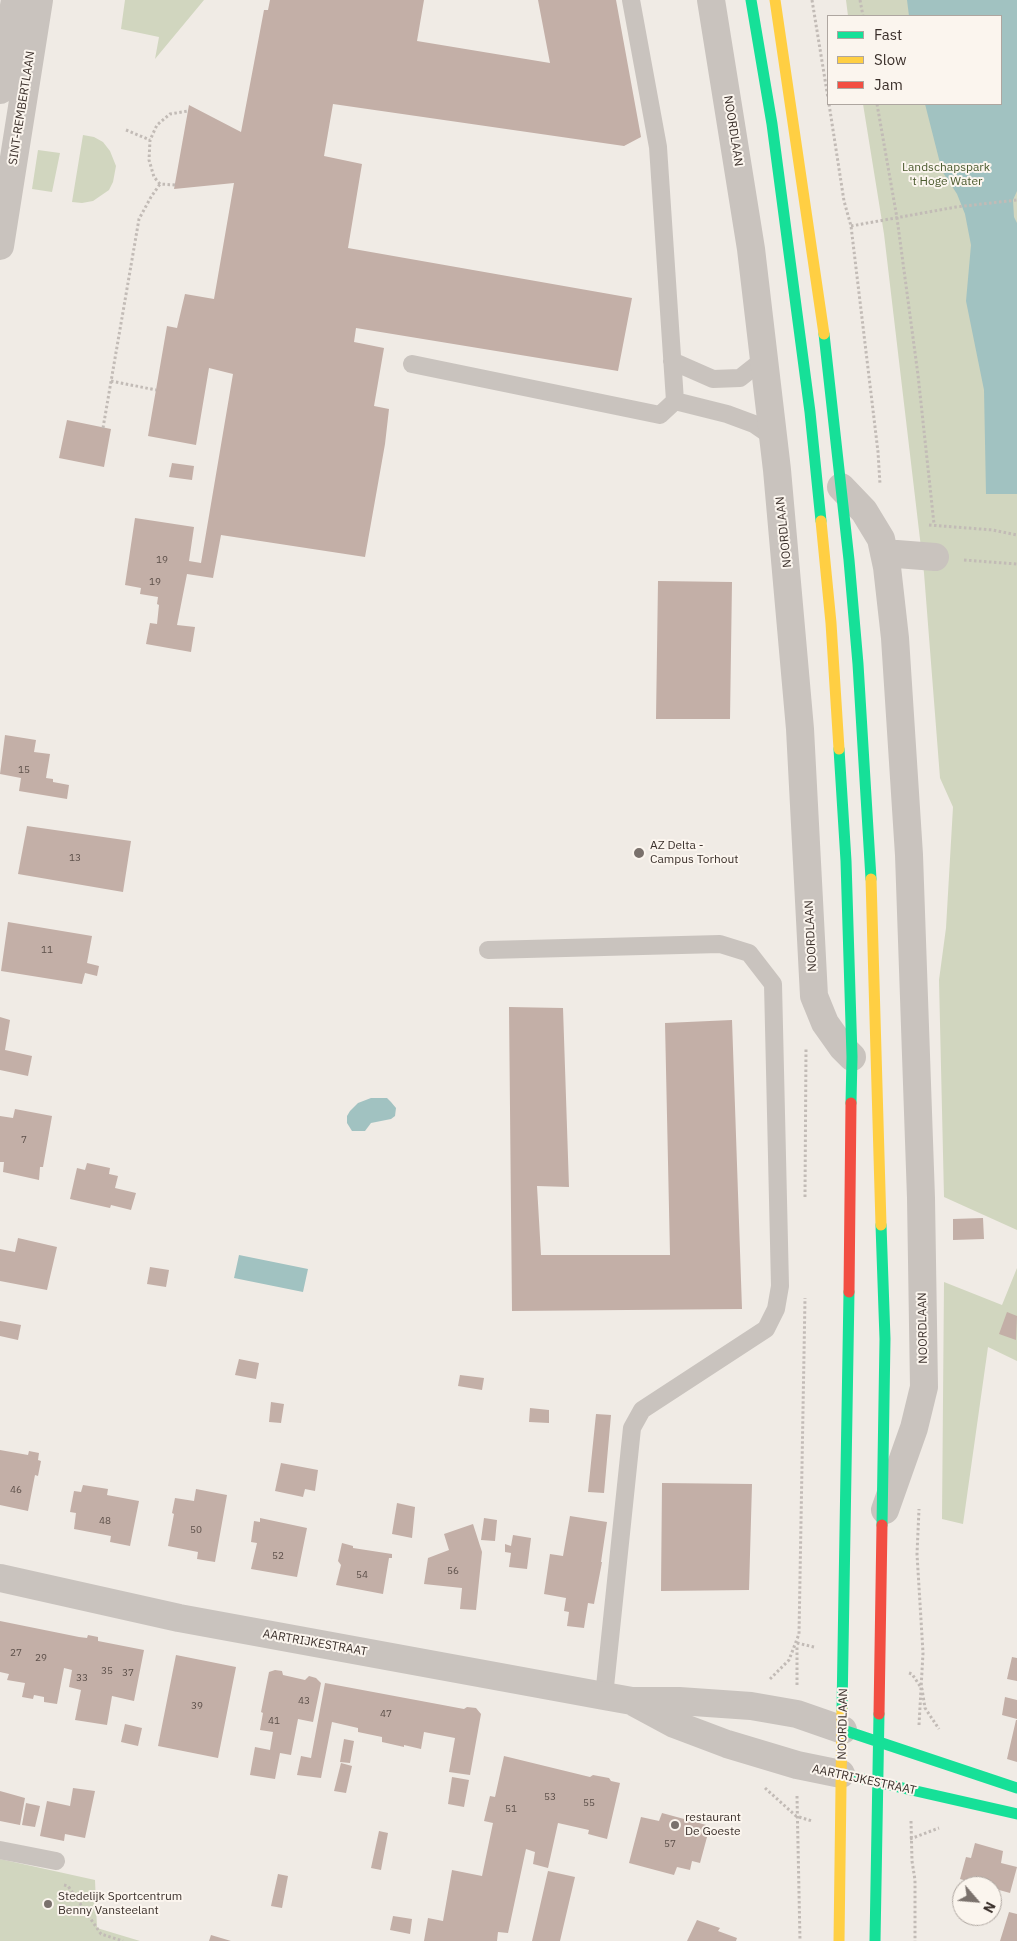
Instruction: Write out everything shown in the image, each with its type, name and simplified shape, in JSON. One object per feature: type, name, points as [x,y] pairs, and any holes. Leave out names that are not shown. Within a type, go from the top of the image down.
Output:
[{"type":"main road","name":"NOORDLAAN","points":[[751,0],[772,124],[810,412],[826,576],[846,860],[852,1057],[839,1941]]},
{"type":"main road","name":"NOORDLAAN","points":[[775,0],[823,334],[841,487],[858,664],[870,854],[884,1286],[875,1941]]},
{"type":"main road","name":"AARTRIJKESTRAAT","points":[[843,1730],[1017,1788]]},
{"type":"main road","name":"AARTRIJKESTRAAT","points":[[841,1774],[1017,1814]]},
{"type":"street","name":"SINT-REMBERTLAAN","points":[[0,90],[15,0]]},
{"type":"street","name":"SINT-REMBERTLAAN","points":[[0,246],[4,198],[39,0]]},
{"type":"street","name":"NOORDLAAN","points":[[711,0],[748,230],[788,578],[799,720],[814,996],[825,1023],[842,1047],[852,1057]]},
{"type":"street","name":"NOORDLAAN","points":[[841,487],[864,511],[881,538],[887,567],[895,638],[909,855],[924,1387],[914,1428],[882,1519]]},
{"type":"street","points":[[884,554],[935,557]]},
{"type":"street","name":"AARTRIJKESTRAAT","points":[[0,1578],[179,1618],[604,1696],[632,1701],[679,1701],[751,1706],[797,1714],[843,1730]]},
{"type":"street","name":"AARTRIJKESTRAAT","points":[[632,1701],[674,1724],[726,1744],[797,1765],[841,1774]]},
{"type":"lane","points":[[631,0],[658,148],[675,401]]},
{"type":"lane","points":[[672,361],[713,379],[740,378],[764,359]]},
{"type":"lane","points":[[412,364],[660,415],[675,401]]},
{"type":"lane","points":[[675,401],[754,424],[773,437]]},
{"type":"lane","points":[[488,950],[720,944],[749,953],[773,984],[780,1286],[776,1309],[766,1329],[642,1410],[632,1428],[604,1696]]},
{"type":"lane","points":[[0,1850],[56,1861]]},
{"type":"path","points":[[812,0],[827,92]]},
{"type":"path","points":[[860,0],[863,15]]},
{"type":"path","points":[[829,105],[844,201],[851,226],[878,452],[880,494],[874,527]]},
{"type":"path","points":[[877,105],[897,218],[919,384],[934,524]]},
{"type":"path","points":[[174,186],[160,184],[154,177],[149,160],[150,140],[157,125],[170,114],[188,111]]},
{"type":"path","points":[[126,130],[150,140]]},
{"type":"path","points":[[102,428],[139,219],[160,184]]},
{"type":"path","points":[[851,226],[956,207],[1017,200]]},
{"type":"path","points":[[111,381],[156,390]]},
{"type":"path","points":[[935,557],[1017,564]]},
{"type":"path","points":[[805,1202],[806,1044]]},
{"type":"path","points":[[797,1643],[799,1634],[805,1297]]},
{"type":"path","points":[[919,1505],[917,1554],[922,1689]]},
{"type":"path","points":[[796,1816],[800,1941]]},
{"type":"path","points":[[911,1838],[915,1880],[915,1941]]},
{"type":"path","points":[[60,1884],[68,1886],[101,1934],[123,1941]]},
{"type":"green space","points":[[125,0],[204,0],[155,59],[159,37],[121,29]]},
{"type":"green space","name":"Landschapspark 't Hoge Water","points":[[846,0],[1017,0],[1017,1230],[944,1197],[939,980],[946,928],[953,807],[940,778],[924,573],[884,234],[863,105],[1002,105],[1002,15],[848,15]]},
{"type":"green space","points":[[83,135],[94,137],[103,142],[110,151],[116,166],[113,182],[109,190],[93,201],[82,203],[72,202]]},
{"type":"green space","points":[[38,150],[60,153],[52,192],[32,189]]},
{"type":"green space","points":[[1017,1268],[1017,1361],[988,1347],[963,1524],[942,1519],[944,1282],[1002,1305]]},
{"type":"green space","name":"Stedelijk Sportcentrum Benny Vansteelant","points":[[0,1859],[95,1880],[97,1928],[140,1941],[0,1941]]},
{"type":"water","points":[[907,0],[1017,0],[1017,191],[1013,200],[1014,217],[1017,223],[1017,494],[986,494],[984,390],[966,301],[971,245],[965,214],[957,194],[942,171],[925,105],[1002,105],[1002,15],[909,15]]},
{"type":"water","points":[[371,1098],[387,1098],[396,1108],[395,1116],[391,1119],[371,1123],[365,1131],[352,1131],[347,1123],[347,1116],[358,1103]]},
{"type":"water","points":[[239,1255],[308,1269],[303,1292],[234,1278]]},
{"type":"building","points":[[270,0],[424,0],[417,41],[550,63],[538,0],[616,0],[641,137],[624,146],[333,104],[324,156],[362,164],[348,248],[632,298],[618,371],[356,328],[354,342],[384,348],[374,406],[389,409],[385,444],[365,557],[221,535],[213,578],[187,574],[177,625],[195,627],[191,652],[146,644],[150,623],[157,624],[158,597],[140,594],[141,588],[125,585],[135,518],[194,527],[189,561],[201,563],[233,374],[209,368],[196,445],[148,436],[167,326],[177,328],[185,294],[214,299],[234,183],[174,189],[189,105],[241,132],[264,10],[268,10]]},
{"type":"building","points":[[67,420],[111,429],[104,467],[59,458]]},
{"type":"building","points":[[172,463],[194,466],[192,480],[169,477]]},
{"type":"building","points":[[658,581],[732,582],[730,719],[656,719]]},
{"type":"building","points":[[5,735],[36,740],[34,752],[50,754],[46,778],[53,779],[53,782],[69,785],[67,799],[19,791],[21,778],[0,774]]},
{"type":"building","points":[[27,826],[131,841],[123,892],[18,874]]},
{"type":"building","points":[[8,922],[92,936],[87,963],[99,966],[97,976],[85,973],[82,984],[1,971]]},
{"type":"building","points":[[509,1007],[563,1008],[569,1187],[537,1186],[541,1255],[670,1255],[665,1023],[732,1020],[742,1309],[512,1311]]},
{"type":"building","points":[[0,1017],[10,1020],[5,1050],[32,1056],[28,1076],[0,1070]]},
{"type":"building","points":[[15,1109],[52,1116],[43,1167],[40,1167],[39,1180],[3,1172],[4,1162],[0,1162],[0,1116],[13,1118]]},
{"type":"building","points":[[87,1163],[110,1168],[109,1174],[118,1176],[115,1188],[136,1193],[131,1210],[111,1205],[110,1208],[70,1199],[77,1168],[85,1170]]},
{"type":"building","points":[[983,1218],[984,1239],[953,1240],[953,1219]]},
{"type":"building","points":[[18,1238],[57,1247],[47,1290],[0,1281],[0,1249],[15,1252]]},
{"type":"building","points":[[150,1267],[169,1270],[166,1287],[147,1284]]},
{"type":"building","points":[[1007,1312],[1017,1316],[1016,1340],[999,1334]]},
{"type":"building","points":[[0,1321],[21,1325],[18,1340],[0,1336]]},
{"type":"building","points":[[239,1359],[259,1363],[256,1379],[235,1375]]},
{"type":"building","points":[[460,1375],[484,1378],[482,1390],[458,1386]]},
{"type":"building","points":[[271,1402],[284,1404],[281,1423],[269,1422]]},
{"type":"building","points":[[530,1408],[549,1410],[549,1423],[529,1422]]},
{"type":"building","points":[[596,1414],[611,1415],[604,1493],[588,1492]]},
{"type":"building","points":[[0,1450],[28,1455],[29,1451],[39,1453],[38,1460],[41,1461],[38,1476],[35,1475],[28,1511],[0,1505]]},
{"type":"building","points":[[281,1463],[318,1470],[315,1491],[305,1489],[303,1497],[275,1491]]},
{"type":"building","points":[[662,1483],[752,1484],[749,1590],[661,1591]]},
{"type":"building","points":[[83,1485],[108,1489],[107,1495],[139,1501],[130,1546],[110,1542],[111,1536],[74,1529],[76,1513],[70,1512],[74,1491],[81,1492]]},
{"type":"building","points":[[196,1489],[227,1495],[215,1562],[197,1559],[198,1552],[168,1546],[175,1498],[194,1501]]},
{"type":"building","points":[[397,1503],[415,1507],[412,1538],[392,1534]]},
{"type":"building","points":[[570,1516],[607,1522],[594,1604],[588,1603],[584,1628],[567,1626],[569,1612],[564,1611],[566,1598],[544,1594],[550,1554],[563,1556]]},
{"type":"building","points":[[260,1518],[307,1528],[297,1577],[251,1569],[257,1543],[251,1542],[254,1521],[260,1522]]},
{"type":"building","points":[[484,1518],[497,1520],[495,1541],[481,1540]]},
{"type":"building","points":[[473,1524],[482,1552],[476,1610],[460,1609],[462,1588],[424,1584],[428,1558],[449,1550],[444,1534]]},
{"type":"building","points":[[513,1535],[531,1538],[527,1569],[509,1567],[511,1553],[505,1552],[505,1544],[511,1546]]},
{"type":"building","points":[[342,1543],[353,1546],[353,1548],[392,1554],[392,1558],[389,1558],[383,1594],[336,1585],[341,1565],[338,1561]]},
{"type":"building","points":[[0,1621],[79,1637],[87,1638],[88,1635],[98,1637],[98,1641],[144,1650],[134,1701],[112,1696],[107,1725],[75,1720],[81,1690],[69,1687],[72,1670],[64,1668],[57,1704],[44,1702],[44,1697],[34,1695],[33,1699],[22,1697],[25,1683],[7,1680],[9,1674],[0,1672]]},
{"type":"building","points":[[176,1655],[236,1667],[218,1758],[158,1746]]},
{"type":"building","points":[[1012,1657],[1017,1658],[1017,1681],[1007,1679]]},
{"type":"building","points":[[275,1670],[282,1671],[283,1675],[305,1680],[309,1676],[316,1678],[321,1683],[313,1722],[298,1719],[291,1755],[280,1753],[275,1779],[250,1775],[255,1747],[270,1750],[273,1732],[260,1730],[263,1713],[261,1712],[269,1672]]},
{"type":"building","points":[[325,1683],[464,1709],[467,1707],[476,1708],[481,1714],[470,1775],[449,1772],[455,1738],[424,1732],[421,1749],[404,1745],[404,1747],[382,1742],[382,1737],[358,1732],[358,1728],[332,1722],[321,1778],[297,1775],[301,1756],[311,1758]]},
{"type":"building","points":[[1005,1697],[1017,1700],[1017,1719],[1002,1715]]},
{"type":"building","points":[[1017,1720],[1017,1762],[1007,1759]]},
{"type":"building","points":[[125,1724],[142,1728],[138,1746],[121,1742]]},
{"type":"building","points":[[344,1739],[354,1741],[350,1763],[340,1762]]},
{"type":"building","points":[[504,1756],[590,1777],[593,1775],[609,1778],[611,1781],[620,1783],[607,1839],[588,1834],[589,1830],[558,1823],[548,1868],[533,1864],[535,1852],[526,1849],[508,1933],[498,1932],[497,1941],[424,1941],[428,1918],[443,1921],[452,1870],[482,1876],[493,1823],[484,1821],[490,1796],[495,1797]]},
{"type":"building","points":[[341,1763],[352,1766],[346,1793],[334,1791]]},
{"type":"building","points":[[452,1777],[469,1780],[464,1807],[448,1804]]},
{"type":"building","points":[[73,1788],[95,1791],[85,1838],[65,1834],[64,1841],[40,1836],[47,1801],[70,1806]]},
{"type":"building","points":[[0,1791],[25,1798],[20,1825],[0,1821]]},
{"type":"building","points":[[26,1803],[40,1806],[35,1827],[22,1825]]},
{"type":"building","points":[[662,1813],[710,1826],[700,1863],[692,1861],[690,1870],[677,1867],[674,1875],[629,1863],[641,1817],[659,1821]]},
{"type":"building","points":[[379,1831],[388,1833],[381,1870],[371,1868]]},
{"type":"building","points":[[975,1843],[1003,1851],[1001,1863],[1017,1867],[1010,1893],[1002,1891],[1002,1876],[961,1876],[966,1857],[971,1858]]},
{"type":"building","points":[[548,1871],[575,1877],[560,1941],[532,1941]]},
{"type":"building","points":[[278,1874],[288,1876],[282,1908],[271,1906]]},
{"type":"building","points":[[1009,1912],[1017,1914],[1017,1941],[1000,1941]]},
{"type":"building","points":[[393,1916],[412,1919],[410,1934],[390,1930]]},
{"type":"building","points":[[697,1920],[720,1928],[718,1931],[737,1938],[736,1941],[687,1941]]},
{"type":"building","points":[[211,1935],[231,1941],[209,1941]]},
{"type":"traffic: fast","points":[[751,0],[772,124],[810,412],[821,521]]},
{"type":"traffic: fast","points":[[824,334],[849,560],[858,664],[871,879]]},
{"type":"traffic: fast","points":[[839,749],[846,861],[852,1057],[851,1103]]},
{"type":"traffic: fast","points":[[881,1225],[885,1339],[882,1525]]},
{"type":"traffic: fast","points":[[842,1710],[849,1292]]},
{"type":"traffic: fast","points":[[875,1941],[879,1714]]},
{"type":"traffic: fast","points":[[843,1730],[1017,1788]]},
{"type":"traffic: fast","points":[[841,1774],[1017,1814]]},
{"type":"traffic: slow","points":[[775,0],[824,334]]},
{"type":"traffic: slow","points":[[821,521],[831,623],[839,749]]},
{"type":"traffic: slow","points":[[871,879],[881,1225]]},
{"type":"traffic: slow","points":[[839,1941],[842,1710]]},
{"type":"traffic: jam","points":[[849,1292],[851,1103]]},
{"type":"traffic: jam","points":[[879,1714],[882,1525]]},
{"type":"place","name":"AZ Delta - Campus Torhout","points":[[639,853]]},
{"type":"place","name":"restaurant De Goeste","points":[[675,1825]]},
{"type":"place","name":"Stedelijk Sportcentrum Benny Vansteelant","points":[[48,1904]]}]
